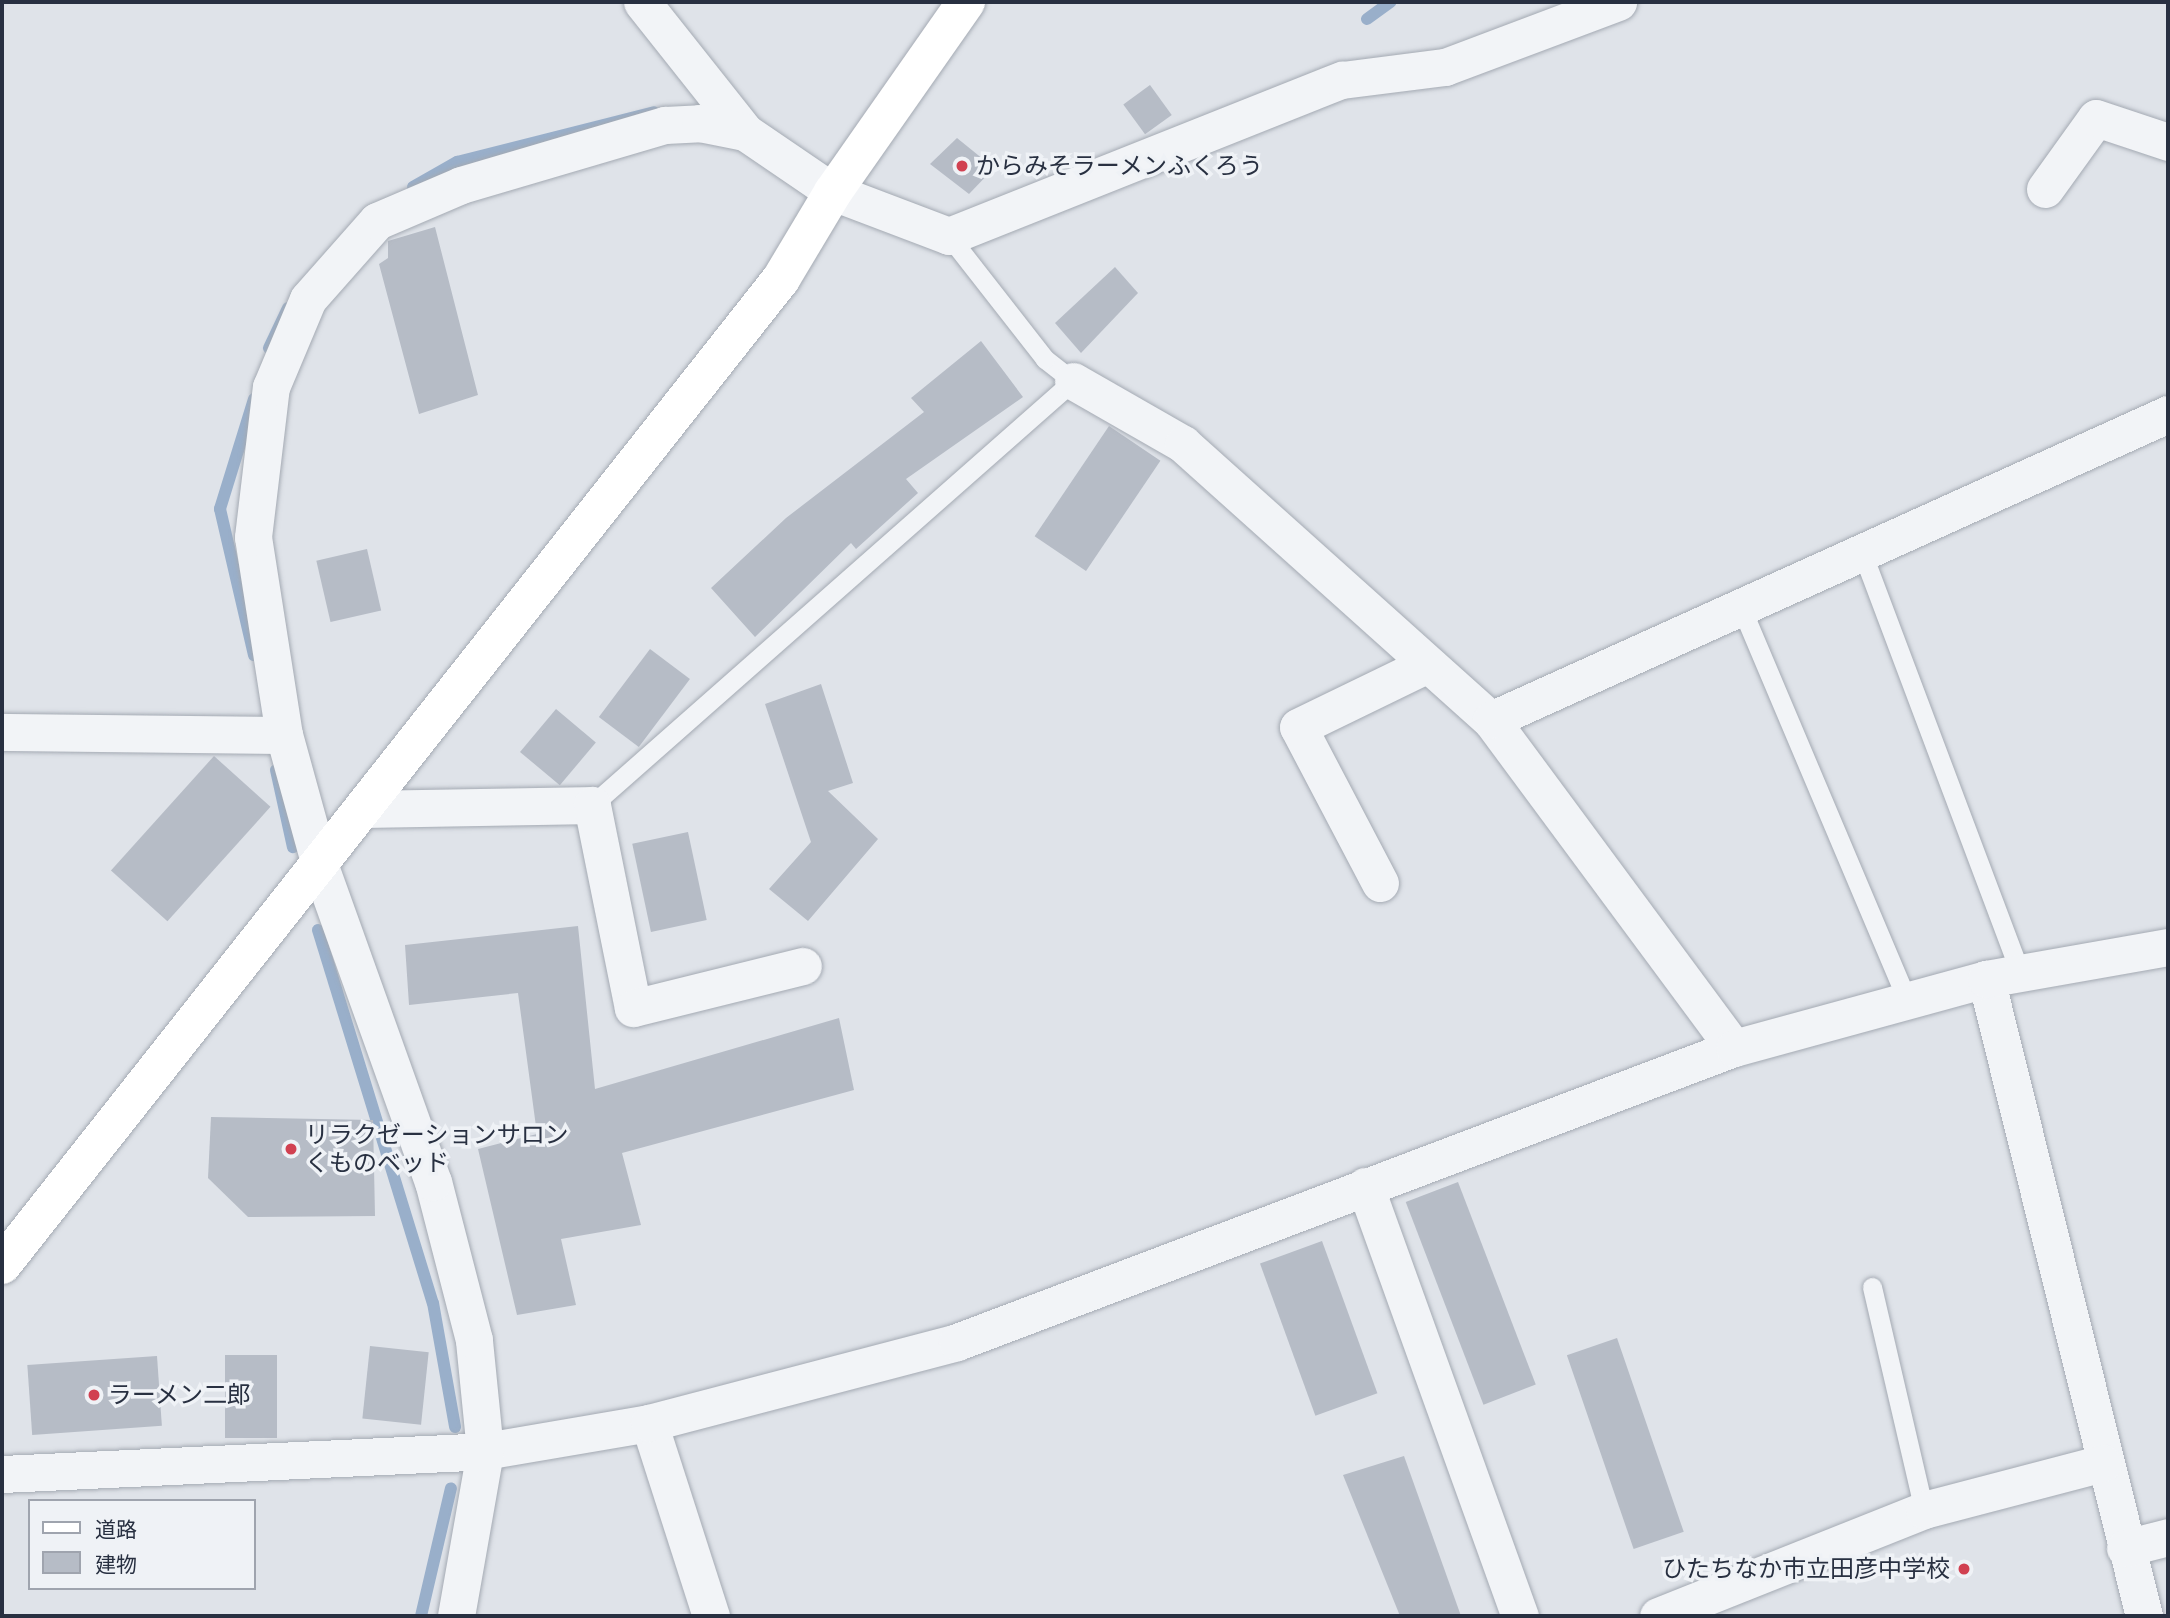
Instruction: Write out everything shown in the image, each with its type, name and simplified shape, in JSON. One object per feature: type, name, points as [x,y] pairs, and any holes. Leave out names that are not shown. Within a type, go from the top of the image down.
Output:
[{"type":"street","points":[[642,2],[745,132],[833,192],[949,236],[1342,80],[1445,67],[1618,2]]},
{"type":"street","points":[[2,1265],[321,869],[781,279],[833,192],[966,2]]},
{"type":"street","points":[[2045,189],[2096,118],[2168,142]]},
{"type":"street","points":[[458,1615],[485,1451],[474,1340],[433,1182],[321,869],[284,735],[253,537],[271,387],[308,299],[377,221],[461,185],[665,125],[701,122],[745,132]]},
{"type":"street","points":[[1073,381],[1183,444],[1491,720],[1734,1048]]},
{"type":"street","points":[[1491,720],[2168,414]]},
{"type":"street","points":[[1380,883],[1298,727],[1428,664]]},
{"type":"street","points":[[2,732],[284,735]]},
{"type":"street","points":[[368,809],[592,805],[633,1008],[803,966]]},
{"type":"street","points":[[2,1474],[485,1451],[649,1423],[957,1342],[1734,1048],[1907,1000],[2003,977],[2168,947]]},
{"type":"street","points":[[2003,977],[2103,1463],[2144,1616]]},
{"type":"street","points":[[1365,1186],[1520,1616]]},
{"type":"street","points":[[649,1423],[711,1616]]},
{"type":"street","points":[[1658,1616],[1924,1510],[2103,1463]]},
{"type":"street","points":[[2125,1548],[2168,1537]]},
{"type":"lane","points":[[592,805],[1073,381],[1045,359],[949,236]]},
{"type":"lane","points":[[1862,552],[2003,977]]},
{"type":"lane","points":[[1741,607],[1907,1000]]},
{"type":"lane","points":[[1872,1287],[1924,1510]]},
{"type":"building","points":[[1150,85],[1172,115],[1145,134],[1123,104]]},
{"type":"building","name":"からみそラーメンふくろう","points":[[957,138],[994,168],[969,194],[930,164]]},
{"type":"building","points":[[435,227],[478,395],[419,414],[379,264],[388,258],[388,241]]},
{"type":"building","points":[[1115,267],[1138,293],[1081,353],[1055,323]]},
{"type":"building","points":[[981,341],[1023,397],[906,479],[918,493],[856,549],[851,543],[755,637],[711,588],[786,518],[924,412],[911,398]]},
{"type":"building","points":[[1109,426],[1160,461],[1086,571],[1035,536]]},
{"type":"building","points":[[367,549],[381,610],[331,622],[316,561]]},
{"type":"building","points":[[650,649],[690,679],[639,747],[599,717]]},
{"type":"building","points":[[821,684],[853,783],[828,791],[878,839],[808,921],[769,889],[811,842],[765,704]]},
{"type":"building","points":[[556,709],[596,742],[560,785],[520,752]]},
{"type":"building","points":[[214,756],[270,807],[167,921],[111,870]]},
{"type":"building","points":[[688,832],[707,920],[651,932],[632,844]]},
{"type":"building","points":[[578,926],[595,1089],[839,1018],[854,1090],[622,1153],[641,1225],[561,1239],[576,1305],[517,1315],[478,1149],[537,1134],[518,993],[409,1005],[405,945]]},
{"type":"building","name":"リラクゼーションサロン くものベッド","points":[[211,1117],[373,1120],[375,1216],[248,1217],[208,1178]]},
{"type":"building","points":[[1458,1182],[1536,1385],[1483,1405],[1406,1202]]},
{"type":"building","points":[[1322,1241],[1377,1393],[1315,1416],[1260,1264]]},
{"type":"building","points":[[1617,1338],[1684,1532],[1634,1549],[1567,1355]]},
{"type":"building","points":[[370,1346],[429,1352],[421,1425],[362,1419]]},
{"type":"building","points":[[225,1355],[277,1355],[277,1438],[225,1438]]},
{"type":"building","name":"ラーメン二郎","points":[[157,1356],[162,1426],[32,1435],[27,1365]]},
{"type":"building","points":[[1404,1456],[1461,1616],[1400,1616],[1343,1475]]},
{"type":"waterway","points":[[1367,19],[1390,2]]},
{"type":"waterway","points":[[413,187],[457,162],[654,112]]},
{"type":"waterway","points":[[269,348],[288,308]]},
{"type":"waterway","points":[[254,399],[220,509],[254,655]]},
{"type":"waterway","points":[[276,770],[293,847]]},
{"type":"waterway","points":[[318,930],[433,1303],[455,1427]]},
{"type":"waterway","points":[[421,1616],[451,1488]]},
{"type":"place","name":"からみそラーメンふくろう","points":[[962,166]]},
{"type":"place","name":"リラクゼーションサロン くものベッド","points":[[291,1149]]},
{"type":"place","name":"ラーメン二郎","points":[[94,1395]]},
{"type":"place","name":"ひたちなか市立田彦中学校","points":[[1964,1569]]}]
